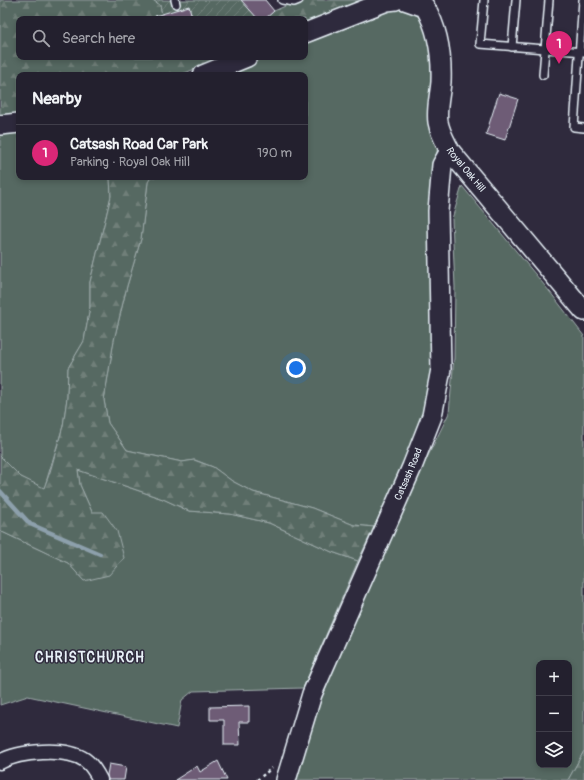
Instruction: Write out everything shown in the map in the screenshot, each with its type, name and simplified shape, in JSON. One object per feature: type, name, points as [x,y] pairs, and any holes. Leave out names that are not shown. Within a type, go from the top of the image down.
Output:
[{"type":"street","points":[[308,32],[387,1],[396,0]]},
{"type":"street","name":"Royal Oak Hill","points":[[412,1],[425,7],[433,21],[440,53],[441,80],[438,121],[442,136],[450,151],[584,311]]},
{"type":"street","points":[[210,72],[240,60]]},
{"type":"street","points":[[0,125],[16,123]]},
{"type":"street","name":"Catsash Road","points":[[286,780],[312,694],[412,467],[432,416],[441,369],[438,211],[442,165],[450,151]]},
{"type":"street","points":[[0,762],[10,756],[59,752],[84,760],[94,768],[100,780]]},
{"type":"lane","points":[[282,0],[294,2],[299,0]]},
{"type":"lane","points":[[484,0],[480,44],[581,52]]},
{"type":"lane","points":[[512,47],[516,0]]},
{"type":"lane","points":[[543,75],[549,0]]},
{"type":"lane","points":[[583,0],[581,52],[574,128],[584,128]]},
{"type":"green space","points":[[0,0],[153,0],[160,5],[162,16],[16,16],[16,60],[217,60],[187,72],[16,72],[16,120],[0,124]]},
{"type":"green space","points":[[153,0],[245,0],[256,16],[162,16],[160,5]]},
{"type":"green space","points":[[299,0],[364,0],[308,22],[308,16],[268,16],[274,11]]},
{"type":"green space","points":[[399,8],[412,11],[421,19],[430,37],[439,140],[434,168],[434,366],[425,414],[374,527],[354,525],[312,508],[253,492],[232,481],[213,467],[195,460],[182,462],[127,450],[108,423],[104,400],[114,340],[127,286],[141,239],[149,180],[308,180],[308,72],[228,72],[258,60],[308,60],[308,40],[385,10]]},
{"type":"green space","points":[[16,123],[16,180],[110,180],[111,196],[90,282],[90,307],[84,341],[68,368],[67,398],[63,426],[44,489],[21,477],[0,456],[0,125]]},
{"type":"green space","points":[[110,180],[149,180],[141,239],[127,286],[114,340],[104,400],[108,423],[127,450],[182,462],[194,460],[213,467],[232,481],[253,492],[312,508],[354,525],[374,527],[358,561],[332,552],[269,523],[230,514],[189,511],[163,499],[78,470],[80,485],[92,512],[103,512],[117,531],[124,558],[109,575],[84,581],[68,563],[0,531],[0,456],[21,477],[44,488],[50,472],[63,426],[67,398],[68,368],[84,341],[90,307],[90,282],[111,196]]},
{"type":"green space","points":[[462,186],[550,292],[584,336],[584,751],[568,780],[296,780],[318,700],[426,460],[449,413],[454,358],[455,287],[452,219]]},
{"type":"green space","points":[[78,470],[163,499],[189,511],[230,514],[269,523],[332,552],[358,561],[303,688],[193,691],[182,700],[177,728],[28,696],[0,705],[0,531],[68,563],[84,581],[92,512],[80,485]]},
{"type":"green space","points":[[584,751],[584,780],[568,780]]},
{"type":"building","points":[[241,0],[265,0],[274,11],[268,16],[255,16]]},
{"type":"building","points":[[189,6],[192,16],[155,16]]},
{"type":"building","points":[[499,93],[518,99],[505,140],[486,134]]},
{"type":"building","points":[[249,706],[249,722],[239,722],[240,745],[224,745],[224,720],[210,720],[210,707]]},
{"type":"building","points":[[218,761],[227,780],[175,780],[197,766],[200,772]]},
{"type":"building","points":[[109,764],[126,767],[124,780],[108,780],[107,775]]},
{"type":"waterway","points":[[0,491],[30,524],[100,554]]},
{"type":"place","name":"Catsash Road Car Park","points":[[559,64]]},
{"type":"district","name":"CHRISTCHURCH","points":[[90,657]]}]
